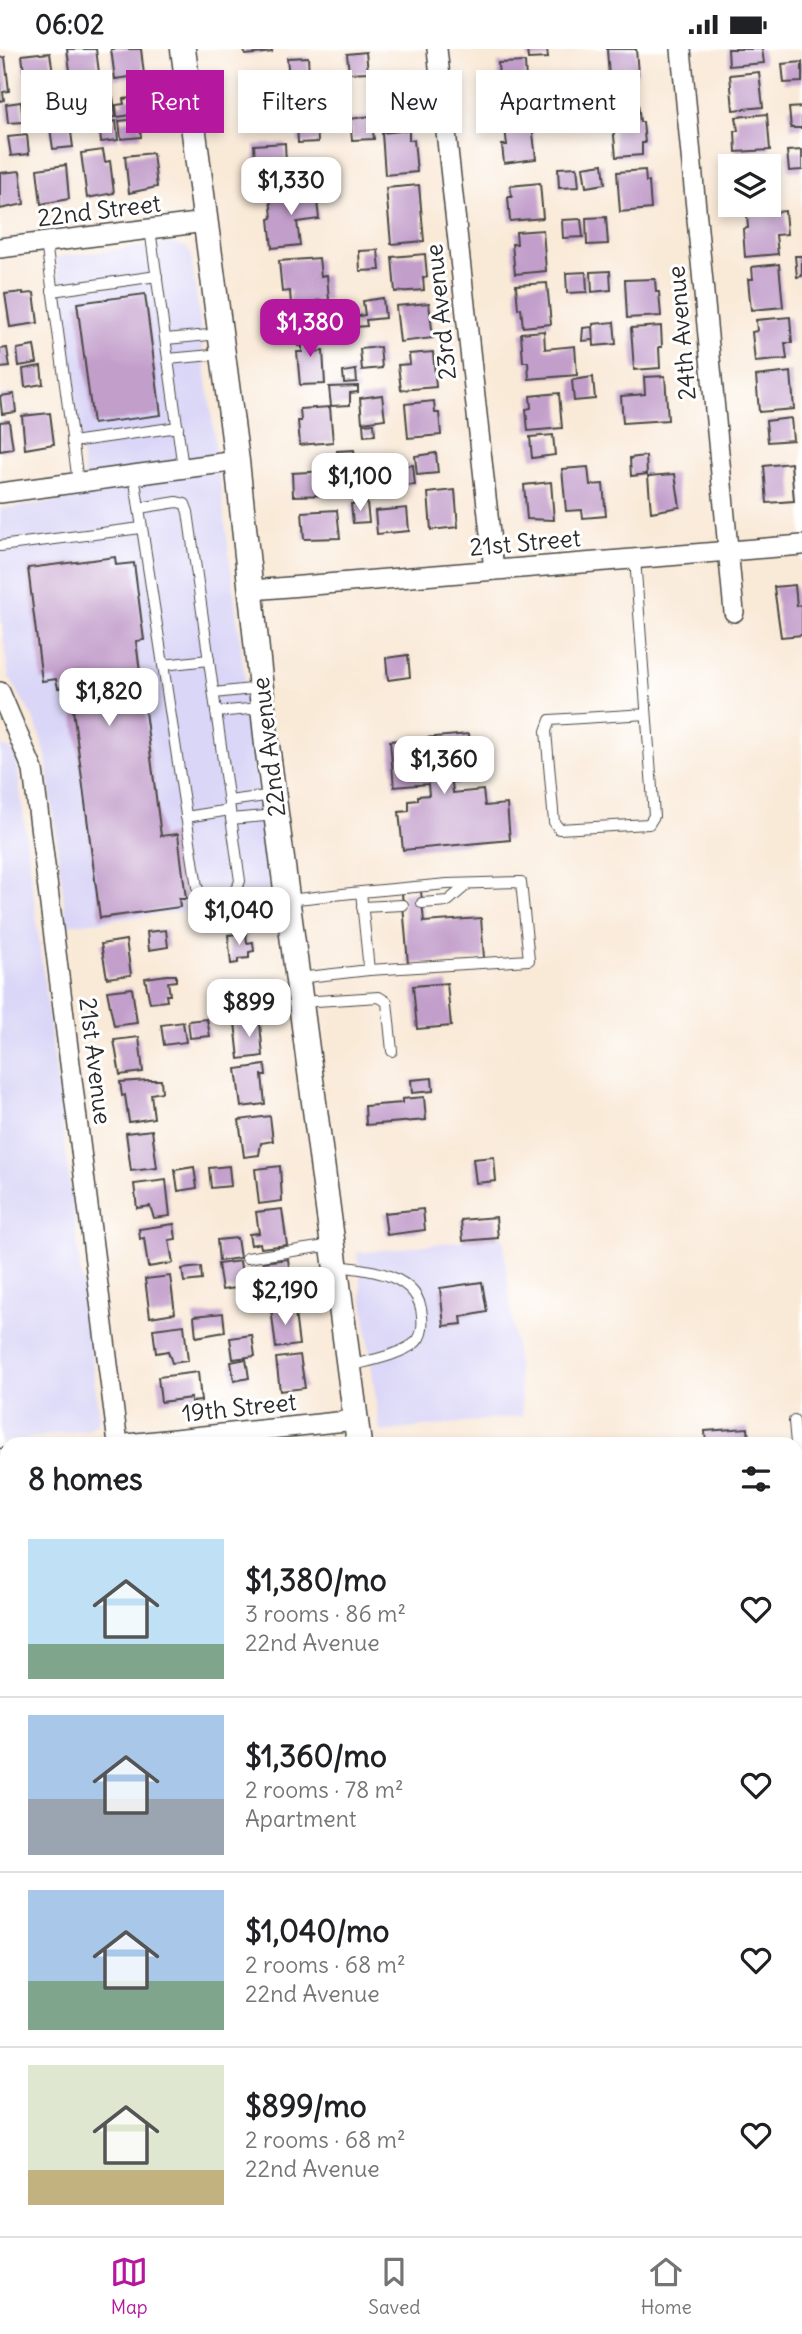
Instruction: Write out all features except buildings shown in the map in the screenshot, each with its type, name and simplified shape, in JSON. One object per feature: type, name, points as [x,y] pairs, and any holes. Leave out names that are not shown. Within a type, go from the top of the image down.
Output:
[{"type":"street","name":"22nd Avenue","points":[[183,49],[237,461],[275,805],[358,1432]]},
{"type":"street","name":"23rd Avenue","points":[[436,49],[494,570]]},
{"type":"street","name":"24th Avenue","points":[[681,49],[734,611]]},
{"type":"street","name":"22nd Street","points":[[0,249],[205,222]]},
{"type":"street","points":[[0,493],[237,461]]},
{"type":"street","name":"21st Street","points":[[252,590],[802,545]]},
{"type":"street","name":"21st Avenue","points":[[0,692],[8,728],[33,770],[117,1437]]},
{"type":"street","name":"19th Street","points":[[262,1437],[358,1432]]},
{"type":"lane","points":[[150,229],[183,468]]},
{"type":"lane","points":[[46,242],[78,482]]},
{"type":"lane","points":[[52,291],[157,276]]},
{"type":"lane","points":[[166,339],[221,344]]},
{"type":"lane","points":[[168,359],[221,344]]},
{"type":"lane","points":[[72,442],[178,428]]},
{"type":"lane","points":[[134,475],[141,528],[197,887],[202,896],[214,898],[230,895],[238,888],[240,881],[188,512],[185,505],[177,502],[139,508]]},
{"type":"lane","points":[[0,546],[141,528]]},
{"type":"lane","points":[[635,558],[654,816],[649,824],[559,829],[554,822],[547,731],[550,720],[646,714]]},
{"type":"lane","points":[[163,665],[209,660]]},
{"type":"lane","points":[[214,693],[263,698]]},
{"type":"lane","points":[[216,712],[263,698]]},
{"type":"lane","points":[[186,817],[275,805]]},
{"type":"lane","points":[[230,810],[275,805]]},
{"type":"lane","points":[[288,900],[468,883],[520,882],[529,960],[369,970],[299,990]]},
{"type":"lane","points":[[422,903],[447,901],[468,883]]},
{"type":"lane","points":[[360,892],[369,970]]},
{"type":"lane","points":[[362,907],[403,905]]},
{"type":"lane","points":[[299,990],[379,997],[387,1002],[392,1051]]},
{"type":"lane","points":[[247,1258],[334,1255],[393,1276],[408,1286],[421,1306],[422,1333],[416,1342],[380,1358],[349,1366]]},
{"type":"lane","points":[[794,1421],[795,1437]]},
{"type":"shaded area","points":[[172,243],[186,247],[191,254],[273,901],[67,925],[46,756],[35,721],[9,677],[0,608],[0,509],[87,497],[56,257]]},
{"type":"shaded area","points":[[0,746],[9,748],[15,756],[18,772],[99,1416],[97,1424],[88,1430],[37,1437],[0,1437]]},
{"type":"shaded area","points":[[503,1236],[523,1416],[380,1432],[357,1253]]}]
